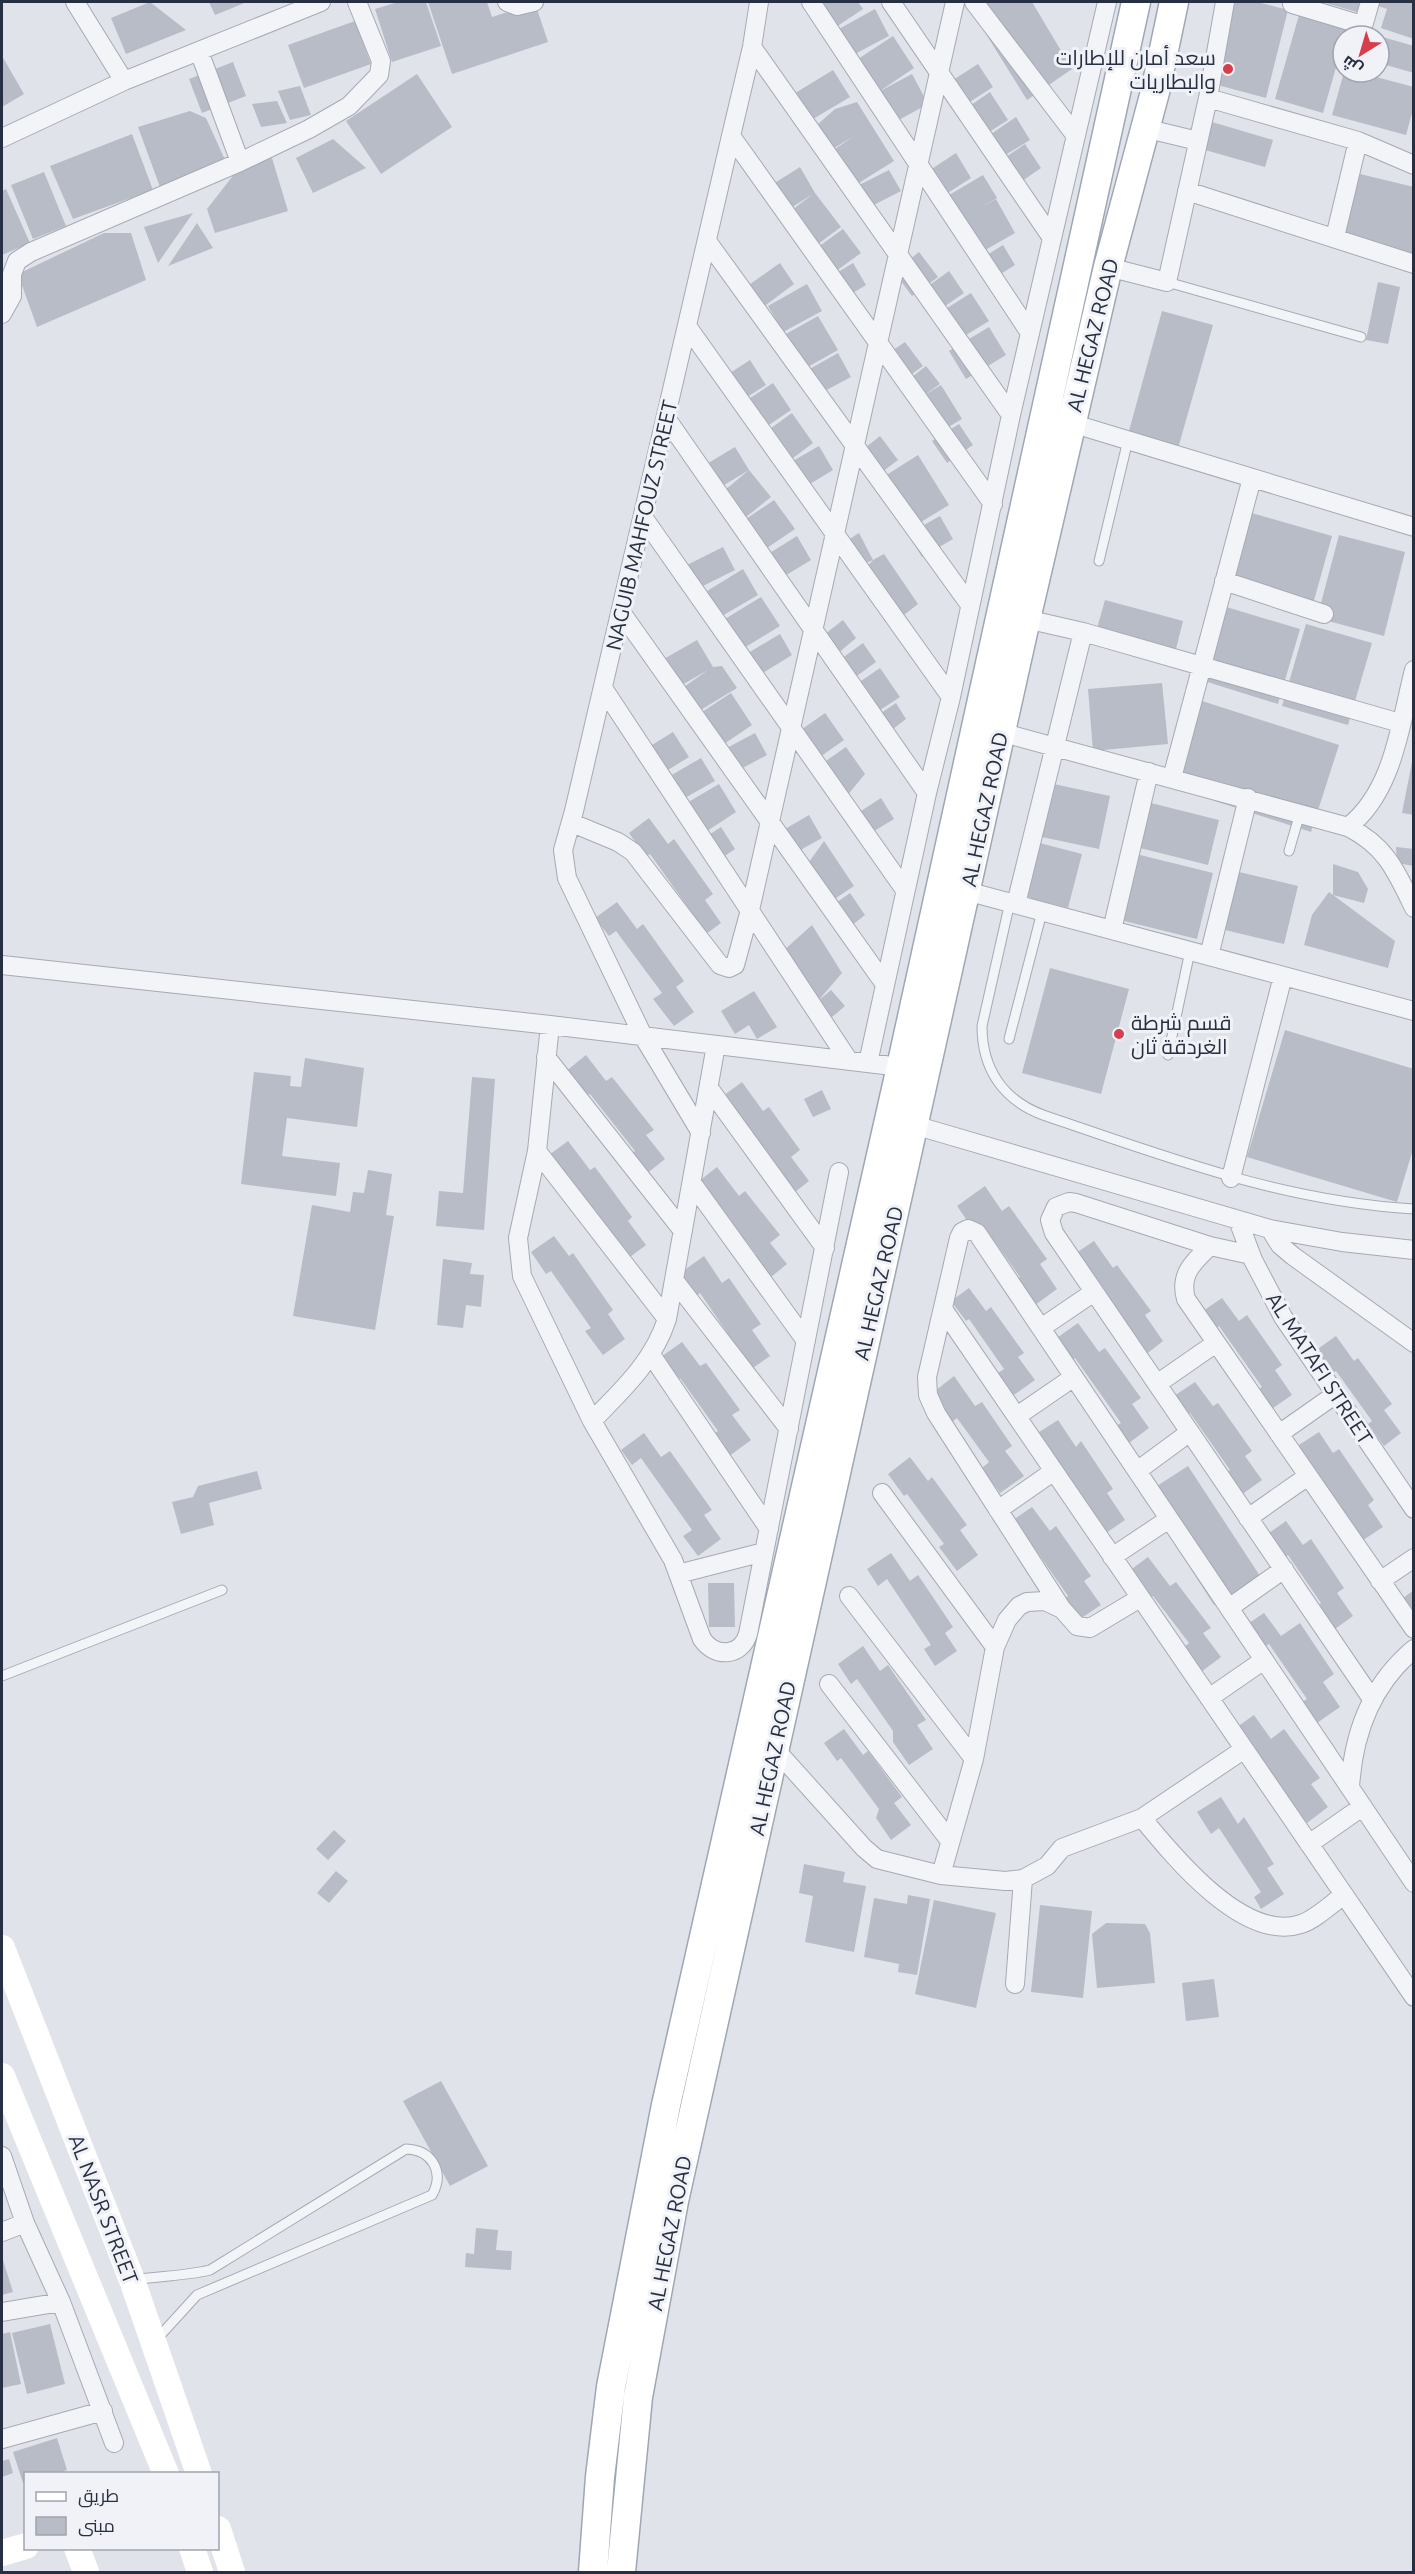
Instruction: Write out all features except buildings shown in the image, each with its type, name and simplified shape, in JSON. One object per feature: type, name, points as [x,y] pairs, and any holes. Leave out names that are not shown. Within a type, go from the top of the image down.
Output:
[{"type":"main road","name":"AL HEGAZ ROAD","points":[[593,2572],[600,2477],[611,2387],[666,2105],[901,1067],[1136,2]]},
{"type":"main road","name":"AL HEGAZ ROAD","points":[[621,2572],[638,2397],[660,2277],[774,1748],[1000,732],[1108,267],[1155,92],[1174,2]]},
{"type":"main road","points":[[1116,91],[1128,103],[1141,106],[1155,92]]},
{"type":"main road","points":[[1096,183],[1103,177],[1119,174],[1124,177],[1130,188]]},
{"type":"main road","name":"AL NASR STREET","points":[[2,1948],[132,2280],[198,2472]]},
{"type":"main road","name":"AL NASR STREET","points":[[2,2076],[159,2468]]},
{"type":"main road","points":[[219,2532],[232,2572]]},
{"type":"main road","points":[[2,2553],[24,2547]]},
{"type":"main road","points":[[77,2550],[86,2572]]},
{"type":"main road","points":[[193,2550],[200,2572]]},
{"type":"street","points":[[79,2],[124,81]]},
{"type":"street","points":[[2,138],[124,81],[321,2]]},
{"type":"street","points":[[2,314],[12,296],[12,274],[17,261],[31,252],[240,162],[349,106],[379,75],[381,61],[357,2]]},
{"type":"street","points":[[507,2],[517,6],[534,2]]},
{"type":"street","name":"NAGUIB MAHFOUZ STREET","points":[[701,1133],[643,1036],[567,878],[563,850],[572,823],[752,47],[759,2]]},
{"type":"street","points":[[811,2],[1030,333]]},
{"type":"street","points":[[891,2],[1052,238]]},
{"type":"street","points":[[572,823],[618,842],[633,852],[723,967],[729,968],[737,962],[955,2]]},
{"type":"street","points":[[974,2],[1076,136]]},
{"type":"street","points":[[859,1062],[884,983],[906,890],[951,697],[1011,414],[1107,2]]},
{"type":"street","points":[[1108,267],[1167,282],[1208,98],[1225,2]]},
{"type":"street","points":[[1292,4],[1364,24],[1370,2]]},
{"type":"street","points":[[752,47],[1011,414]]},
{"type":"street","points":[[199,51],[240,162]]},
{"type":"street","points":[[1208,98],[1358,141],[1413,165]]},
{"type":"street","points":[[1144,128],[1198,141]]},
{"type":"street","points":[[731,136],[993,504]]},
{"type":"street","points":[[1335,237],[1358,141]]},
{"type":"street","points":[[1187,191],[1413,264]]},
{"type":"street","points":[[707,241],[970,605]]},
{"type":"street","points":[[687,326],[951,697]]},
{"type":"street","points":[[666,418],[927,793]]},
{"type":"street","points":[[1071,423],[1413,527]]},
{"type":"street","points":[[1172,778],[1252,478]]},
{"type":"street","points":[[643,517],[906,890]]},
{"type":"street","points":[[1224,581],[1324,614]]},
{"type":"street","points":[[621,612],[884,983]]},
{"type":"street","points":[[1026,618],[1083,632],[1400,723]]},
{"type":"street","points":[[1013,903],[1083,632]]},
{"type":"street","points":[[1348,826],[1367,809],[1382,786],[1413,670]]},
{"type":"street","points":[[603,688],[750,910],[859,1062]]},
{"type":"street","points":[[1000,732],[1348,826],[1368,838],[1386,855],[1413,908]]},
{"type":"street","points":[[1112,930],[1149,772]]},
{"type":"street","points":[[1209,956],[1248,798]]},
{"type":"street","points":[[966,891],[1413,1011]]},
{"type":"street","points":[[2,965],[550,1025],[901,1067]]},
{"type":"street","points":[[1231,1178],[1283,976]]},
{"type":"street","points":[[550,1025],[537,1151],[518,1238],[522,1276],[592,1421],[674,1560],[706,1645],[717,1652],[731,1652],[742,1646],[746,1640],[839,1172]]},
{"type":"street","points":[[592,1421],[652,1356],[667,1319],[716,1045]]},
{"type":"street","points":[[546,1057],[683,1231]]},
{"type":"street","points":[[709,1088],[825,1248]]},
{"type":"street","points":[[914,1125],[1270,1229],[1342,1242],[1413,1250]]},
{"type":"street","points":[[537,1151],[667,1319]]},
{"type":"street","points":[[692,1183],[806,1341]]},
{"type":"street","points":[[1251,1255],[1210,1246],[1076,1203],[1062,1204],[1052,1213],[1051,1227],[1372,1699]]},
{"type":"street","name":"AL MATAFI STREET","points":[[1238,1220],[1251,1255],[1284,1317],[1336,1394],[1408,1489],[1413,1509]]},
{"type":"street","points":[[1140,1598],[1090,1628],[1077,1626],[1062,1609],[936,1413],[928,1395],[927,1377],[960,1235],[965,1230],[971,1229],[977,1233],[1362,1806],[1408,1861],[1413,1883]]},
{"type":"street","points":[[1270,1229],[1280,1245],[1293,1256],[1413,1343]]},
{"type":"street","points":[[1210,1246],[1188,1269],[1183,1284],[1186,1299],[1413,1629]]},
{"type":"street","points":[[674,1280],[789,1429]]},
{"type":"street","points":[[1041,1328],[1094,1292]]},
{"type":"street","points":[[943,1309],[1413,1997]]},
{"type":"street","points":[[1157,1384],[1216,1343]]},
{"type":"street","points":[[652,1356],[769,1529]]},
{"type":"street","points":[[1017,1416],[1074,1377]]},
{"type":"street","points":[[1279,1434],[1336,1394]]},
{"type":"street","points":[[1137,1471],[1190,1432]]},
{"type":"street","points":[[998,1510],[1054,1471]]},
{"type":"street","points":[[1248,1518],[1308,1476]]},
{"type":"street","points":[[882,1493],[995,1647]]},
{"type":"street","points":[[1112,1557],[1169,1519]]},
{"type":"street","points":[[678,1574],[764,1552]]},
{"type":"street","points":[[1380,1581],[1413,1558]]},
{"type":"street","points":[[1229,1608],[1284,1569]]},
{"type":"street","points":[[849,1596],[974,1759]]},
{"type":"street","points":[[941,1875],[974,1759],[995,1647],[1007,1620],[1019,1606],[1036,1600],[1045,1601],[1062,1609]]},
{"type":"street","points":[[1350,1788],[1355,1742],[1372,1699],[1395,1668],[1413,1650]]},
{"type":"street","points":[[1209,1698],[1264,1660]]},
{"type":"street","points":[[829,1684],[950,1841]]},
{"type":"street","points":[[774,1748],[864,1848],[878,1859],[941,1875],[1005,1881],[1023,1879],[1047,1866],[1062,1848],[1142,1818],[1243,1750]]},
{"type":"street","points":[[1309,1844],[1362,1806]]},
{"type":"street","points":[[1142,1818],[1171,1853],[1205,1886],[1243,1914],[1257,1921],[1288,1926],[1303,1923],[1344,1895]]},
{"type":"street","points":[[1015,1984],[1023,1879]]},
{"type":"street","points":[[2,2156],[25,2223],[61,2302],[114,2443]]},
{"type":"street","points":[[2,2232],[25,2223]]},
{"type":"street","points":[[2,2312],[61,2302]]},
{"type":"street","points":[[2,2439],[103,2411]]},
{"type":"lane","points":[[1167,282],[1361,337]]},
{"type":"lane","points":[[1099,561],[1128,440]]},
{"type":"lane","points":[[1289,851],[1300,813]]},
{"type":"lane","points":[[1013,903],[982,1026],[982,1043],[985,1059],[1002,1088],[1027,1109],[1231,1178],[1338,1201],[1413,1209]]},
{"type":"lane","points":[[1009,1039],[1042,912]]},
{"type":"lane","points":[[1168,1055],[1190,951]]},
{"type":"lane","points":[[2,1676],[222,1590]]},
{"type":"lane","points":[[132,2280],[170,2274],[190,2275],[210,2270],[406,2149],[424,2153],[436,2168],[436,2187],[432,2195],[197,2295],[155,2342]]},
{"type":"place","name":"سعد أمان للإطارات والبطاريات","points":[[1228,69]]},
{"type":"place","name":"قسم شرطة الغردقة ثان","points":[[1119,1034]]}]
